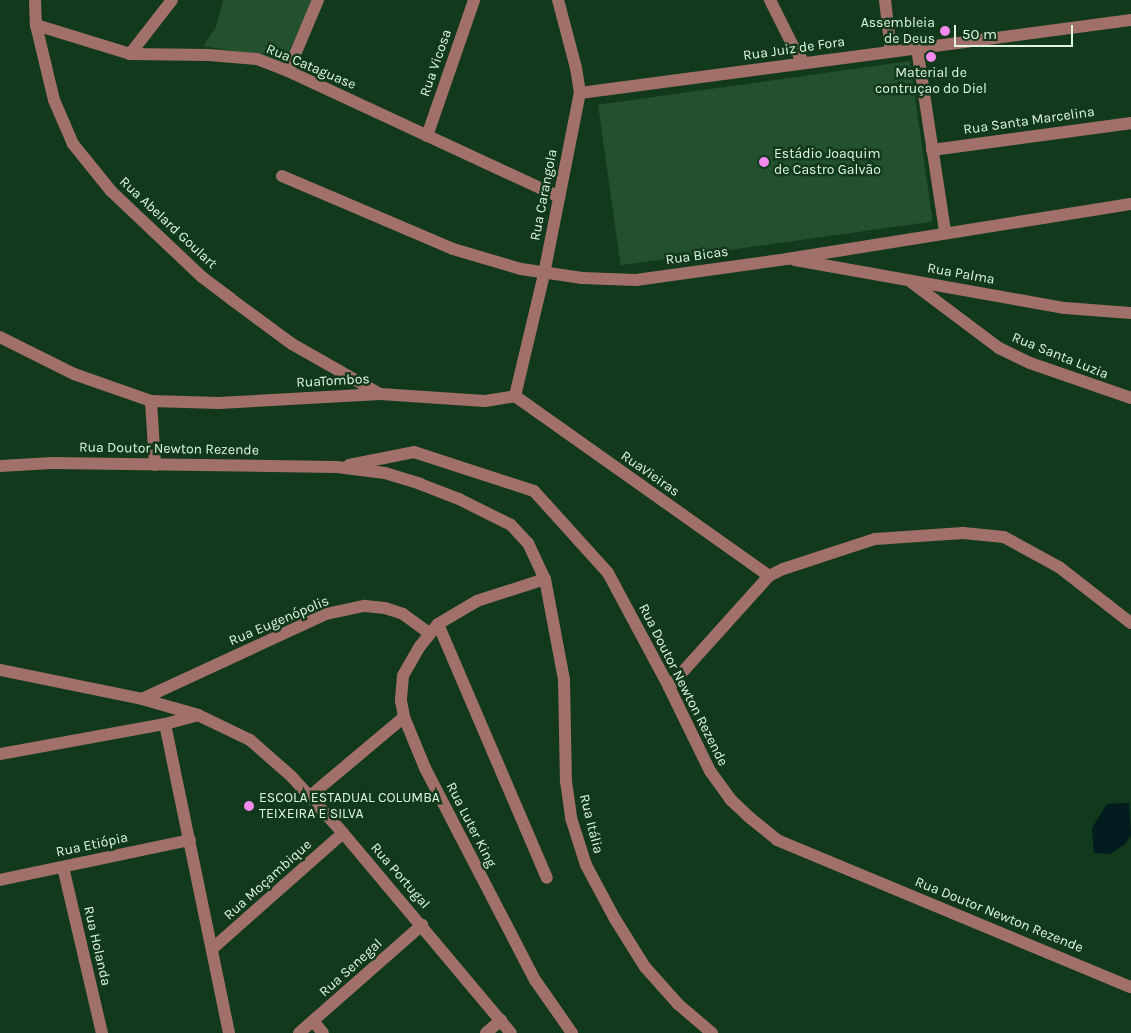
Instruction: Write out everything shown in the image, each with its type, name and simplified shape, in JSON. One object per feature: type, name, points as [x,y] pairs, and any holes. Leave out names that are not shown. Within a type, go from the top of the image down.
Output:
[{"type":"street","points":[[130,54],[172,0]]},
{"type":"street","points":[[288,71],[318,0]]},
{"type":"street","name":"Rua Vicosa","points":[[427,136],[474,0]]},
{"type":"street","name":"Rua Carangola","points":[[515,396],[544,274],[580,93],[576,68],[558,0]]},
{"type":"street","points":[[770,0],[793,46],[804,63]]},
{"type":"street","points":[[885,0],[891,52]]},
{"type":"street","name":"Rua Abelard Goulart","points":[[38,2],[36,25],[54,100],[73,144],[111,191],[202,277],[292,344],[380,394]]},
{"type":"street","name":"Rua Juiz de Fora","points":[[580,93],[1131,20]]},
{"type":"street","name":"Rua Cataguase","points":[[36,25],[130,54],[227,55],[257,59],[288,71],[559,197]]},
{"type":"street","points":[[917,48],[945,232]]},
{"type":"street","name":"Rua Santa Marcelina","points":[[932,150],[1131,123]]},
{"type":"street","name":"Rua Bicas","points":[[282,176],[453,249],[544,274],[636,280],[788,259],[945,232],[1131,204]]},
{"type":"street","name":"Rua Palma","points":[[788,259],[866,275],[910,280],[1065,308],[1131,313]]},
{"type":"street","name":"Rua Santa Luzia","points":[[910,280],[999,348],[1046,369],[1131,398]]},
{"type":"street","name":"RuaTombos","points":[[0,337],[74,374],[151,401],[219,403],[380,394],[485,401],[515,396]]},
{"type":"street","name":"RuaVieiras","points":[[515,396],[769,576]]},
{"type":"street","points":[[151,401],[155,465]]},
{"type":"street","name":"Rua Doutor Newton Rezende","points":[[337,467],[414,452],[534,491],[608,573],[669,687],[710,771],[731,800],[777,840],[1131,988]]},
{"type":"street","points":[[0,457],[52,463]]},
{"type":"street","name":"Rua Doutor Newton Rezende","points":[[0,466],[52,463],[337,467],[384,473],[459,499],[511,525],[528,543],[545,579]]},
{"type":"street","points":[[669,687],[769,576],[783,569],[875,539],[962,533],[1004,537],[1059,566],[1131,623]]},
{"type":"street","points":[[545,579],[477,601],[433,629],[547,878]]},
{"type":"street","name":"Rua Itália","points":[[545,579],[564,680],[566,781],[571,818],[586,865],[615,919],[645,967],[678,1004],[712,1033]]},
{"type":"street","name":"Rua Eugenópolis","points":[[142,699],[326,614],[366,606],[384,608],[403,614],[433,629]]},
{"type":"street","name":"Rua Luter King","points":[[433,629],[403,676],[401,701],[404,717],[425,768],[535,980],[572,1033]]},
{"type":"street","name":"Rua Portugal","points":[[0,670],[142,699],[198,715],[250,740],[270,756],[310,796],[343,833],[511,1033]]},
{"type":"street","points":[[0,754],[165,724],[198,715]]},
{"type":"street","points":[[310,796],[404,717]]},
{"type":"street","points":[[165,724],[229,1033]]},
{"type":"street","name":"Rua Moçambique","points":[[212,949],[343,833]]},
{"type":"street","name":"Rua Etiópia","points":[[0,880],[190,840]]},
{"type":"street","name":"Rua Holanda","points":[[64,866],[102,1033]]},
{"type":"street","name":"Rua Senegal","points":[[299,1033],[314,1022],[422,925]]},
{"type":"street","points":[[486,1033],[501,1020]]},
{"type":"street","points":[[314,1022],[323,1033]]},
{"type":"green space","points":[[223,0],[314,0],[283,64],[240,52],[203,46],[216,27]]},
{"type":"green space","name":"Estádio Joaquim de Castro Galvão","points":[[910,61],[933,221],[621,265],[598,105]]},
{"type":"water","points":[[1129,803],[1131,835],[1125,844],[1110,854],[1094,853],[1092,828],[1107,804]]},
{"type":"place","name":"Assembleia de Deus","points":[[945,31]]},
{"type":"place","name":"Material de contruçao do Diel","points":[[931,57]]},
{"type":"place","name":"Estádio Joaquim de Castro Galvão","points":[[764,162]]},
{"type":"place","name":"ESCOLA ESTADUAL COLUMBA TEIXEIRA E SILVA","points":[[249,806]]}]
